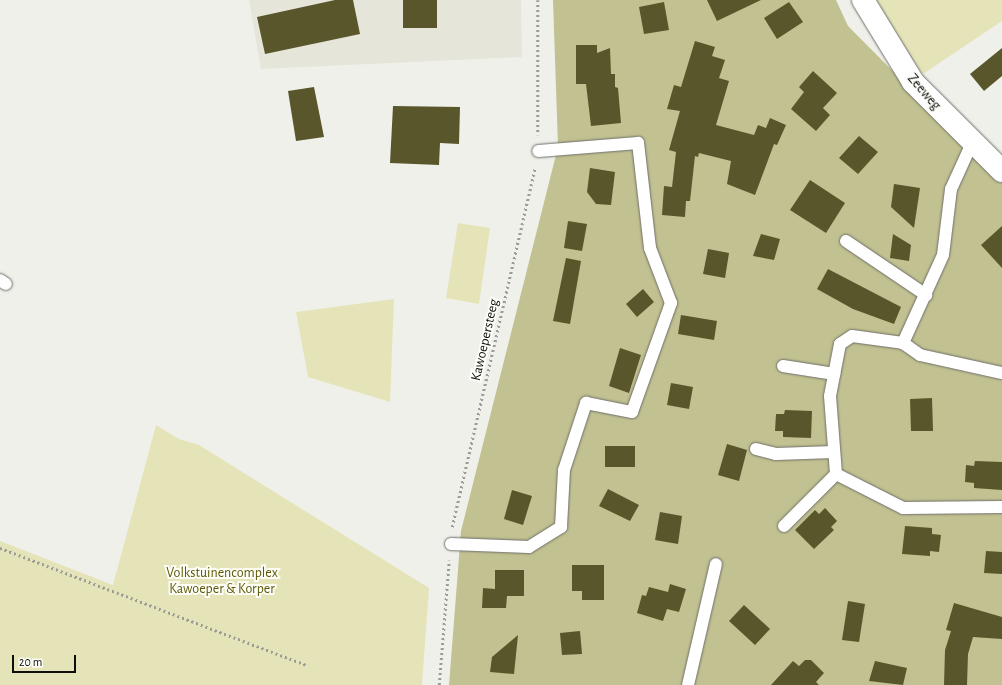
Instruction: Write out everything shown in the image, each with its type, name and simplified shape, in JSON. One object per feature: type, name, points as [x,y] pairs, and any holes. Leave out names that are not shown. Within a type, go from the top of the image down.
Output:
[{"type":"street","name":"Zeeweg","points":[[864,0],[912,82],[1002,172]]},
{"type":"lane","points":[[451,544],[529,547],[561,527],[564,470],[586,403],[632,412],[671,303],[650,248],[638,143],[538,151]]},
{"type":"lane","points":[[904,343],[943,255],[951,190],[972,143]]},
{"type":"lane","points":[[846,241],[926,294]]},
{"type":"lane","points":[[836,474],[830,396],[840,344],[852,336],[904,343],[920,355],[1002,373]]},
{"type":"lane","points":[[783,366],[834,374]]},
{"type":"lane","points":[[756,449],[776,454],[834,452]]},
{"type":"lane","points":[[836,474],[902,508],[1002,507]]},
{"type":"lane","points":[[784,526],[836,474]]},
{"type":"lane","points":[[688,685],[716,564]]},
{"type":"path","name":"Kawoepersteeg","points":[[439,685],[452,526],[538,151],[538,0]]},
{"type":"path","points":[[0,548],[307,665]]},
{"type":"shaded area","points":[[249,0],[521,0],[522,57],[261,69]]},
{"type":"shaded area","points":[[553,0],[836,0],[848,26],[1002,181],[1002,685],[449,685],[461,531],[558,147]]},
{"type":"green space","points":[[875,0],[1002,0],[1002,21],[923,74],[898,44]]},
{"type":"green space","points":[[458,223],[490,228],[479,304],[446,298]]},
{"type":"green space","points":[[394,299],[390,402],[308,377],[296,312]]},
{"type":"green space","name":"Volkstuinencomplex Kawoeper & Korper","points":[[156,425],[179,439],[199,445],[429,588],[422,685],[0,685],[0,541],[113,585]]},
{"type":"building","points":[[335,0],[353,0],[360,34],[265,54],[257,17]]},
{"type":"building","points":[[403,0],[437,0],[437,28],[403,28]]},
{"type":"building","points":[[707,0],[761,0],[717,21]]},
{"type":"building","points":[[664,2],[669,30],[644,34],[639,7]]},
{"type":"building","points":[[789,2],[803,22],[777,39],[764,18]]},
{"type":"building","points":[[695,41],[715,47],[712,56],[725,60],[719,78],[729,81],[716,125],[754,135],[758,125],[766,128],[770,118],[786,125],[777,145],[774,144],[755,195],[727,184],[731,161],[699,153],[698,157],[695,156],[690,201],[686,201],[685,217],[662,215],[664,186],[672,187],[676,152],[669,150],[680,111],[667,109],[674,85],[681,87]]},
{"type":"building","points":[[576,45],[597,45],[597,53],[610,48],[611,74],[615,74],[615,87],[618,88],[621,123],[591,126],[586,84],[576,84]]},
{"type":"building","points":[[1002,48],[1002,76],[984,91],[970,74]]},
{"type":"building","points":[[813,71],[837,93],[823,108],[830,115],[816,131],[791,109],[804,92],[799,87]]},
{"type":"building","points":[[314,87],[324,137],[296,141],[288,91]]},
{"type":"building","points":[[393,106],[460,107],[459,144],[440,143],[439,165],[390,163]]},
{"type":"building","points":[[859,136],[878,152],[858,174],[839,158]]},
{"type":"building","points":[[590,168],[615,172],[611,205],[596,204],[587,192]]},
{"type":"building","points":[[810,180],[845,203],[826,233],[790,210]]},
{"type":"building","points":[[894,184],[920,188],[914,228],[891,207]]},
{"type":"building","points":[[568,221],[587,224],[582,251],[564,248]]},
{"type":"building","points":[[1002,226],[1002,268],[981,245]]},
{"type":"building","points":[[761,234],[780,239],[774,260],[753,256]]},
{"type":"building","points":[[893,234],[911,245],[909,261],[890,258]]},
{"type":"building","points":[[708,249],[729,253],[725,278],[703,274]]},
{"type":"building","points":[[566,258],[581,261],[570,324],[553,321]]},
{"type":"building","points":[[828,269],[901,307],[894,324],[853,309],[817,289]]},
{"type":"building","points":[[643,289],[654,302],[637,317],[626,304]]},
{"type":"building","points":[[681,315],[717,321],[714,340],[678,334]]},
{"type":"building","points":[[620,348],[641,355],[629,393],[609,386]]},
{"type":"building","points":[[671,383],[693,387],[689,409],[667,405]]},
{"type":"building","points":[[932,398],[933,431],[911,431],[910,399]]},
{"type":"building","points":[[785,410],[812,411],[811,438],[783,437],[783,431],[775,431],[776,414],[784,414]]},
{"type":"building","points":[[727,444],[747,450],[739,481],[718,475]]},
{"type":"building","points":[[605,446],[635,446],[635,467],[605,467]]},
{"type":"building","points":[[975,461],[1002,462],[1002,490],[974,488],[974,483],[965,482],[966,465],[974,466]]},
{"type":"building","points":[[608,489],[639,505],[630,521],[599,506]]},
{"type":"building","points":[[512,490],[532,496],[523,525],[504,519]]},
{"type":"building","points":[[825,508],[837,521],[831,527],[834,530],[814,549],[795,530],[815,510],[819,514]]},
{"type":"building","points":[[660,512],[682,516],[678,544],[655,540]]},
{"type":"building","points":[[905,526],[932,528],[932,534],[941,535],[939,552],[930,551],[930,556],[902,554]]},
{"type":"building","points":[[986,551],[1002,552],[1002,574],[984,573]]},
{"type":"building","points":[[572,565],[604,565],[604,600],[582,600],[582,591],[572,591]]},
{"type":"building","points":[[495,570],[524,570],[524,596],[507,596],[506,608],[482,608],[483,588],[495,589]]},
{"type":"building","points":[[670,584],[686,589],[679,612],[667,609],[663,621],[637,613],[642,595],[646,596],[649,587],[668,592]]},
{"type":"building","points":[[848,601],[865,604],[859,642],[842,640]]},
{"type":"building","points":[[954,603],[1002,617],[1002,639],[973,637],[968,654],[967,685],[944,685],[945,650],[951,631],[946,630]]},
{"type":"building","points":[[744,605],[770,629],[755,645],[729,621]]},
{"type":"building","points":[[580,631],[582,654],[562,655],[560,633]]},
{"type":"building","points":[[518,635],[514,674],[490,672],[492,657]]},
{"type":"building","points":[[805,660],[811,660],[824,673],[816,682],[819,685],[771,685],[793,661],[799,666]]},
{"type":"building","points":[[875,661],[907,668],[903,685],[869,681]]}]
